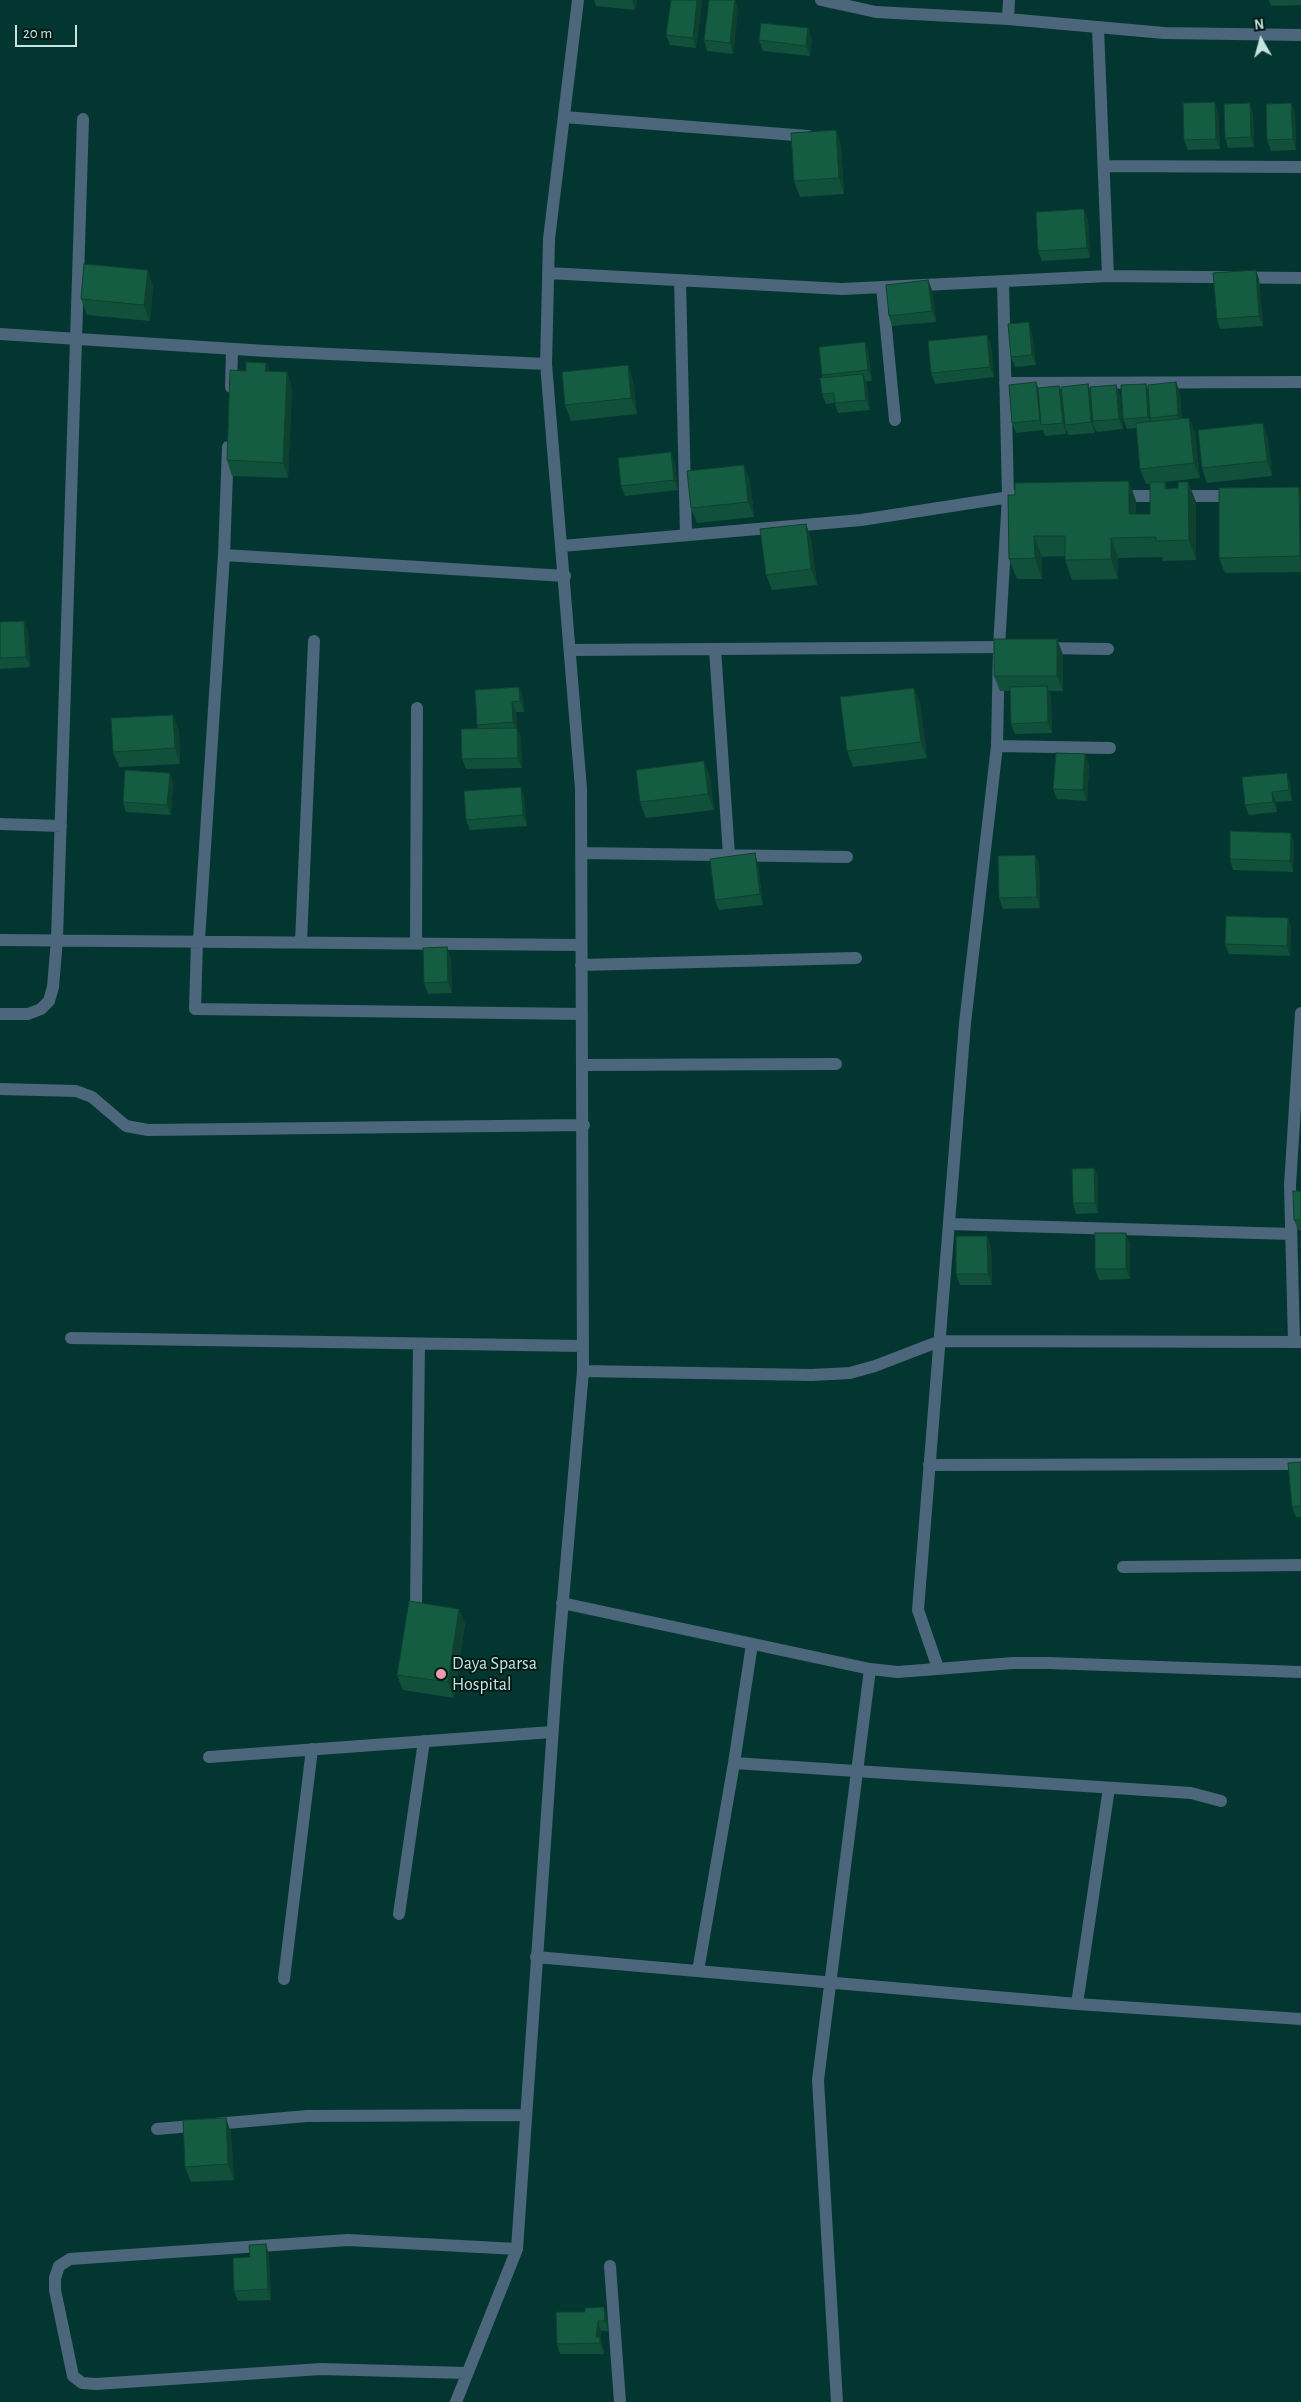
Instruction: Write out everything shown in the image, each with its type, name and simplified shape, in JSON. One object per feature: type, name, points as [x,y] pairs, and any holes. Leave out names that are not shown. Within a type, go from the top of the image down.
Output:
[{"type":"street","points":[[456,2402],[517,2249],[552,1732],[583,1371],[582,789],[546,364],[549,239],[578,0]]},
{"type":"street","points":[[821,0],[876,12],[1008,20],[1164,33],[1301,35]]},
{"type":"street","points":[[1008,0],[1008,20]]},
{"type":"street","points":[[1098,28],[1108,276]]},
{"type":"street","points":[[564,117],[817,136]]},
{"type":"street","points":[[0,1014],[28,1014],[41,1008],[49,1000],[53,987],[57,939],[61,826],[83,119]]},
{"type":"street","points":[[1104,166],[1301,167]]},
{"type":"street","points":[[548,273],[842,289],[1108,276],[1301,278]]},
{"type":"street","points":[[680,280],[686,536]]},
{"type":"street","points":[[938,1668],[918,1610],[965,1023],[997,746],[999,647],[1008,496],[1003,281]]},
{"type":"street","points":[[882,287],[895,420]]},
{"type":"street","points":[[0,334],[232,349],[546,364]]},
{"type":"street","points":[[230,398],[232,349]]},
{"type":"street","points":[[1006,383],[1301,382]]},
{"type":"street","points":[[229,438],[224,555],[199,940],[197,941],[195,1009],[582,1014]]},
{"type":"street","points":[[562,546],[861,520],[1008,496],[1027,496]]},
{"type":"street","points":[[1105,496],[1252,496]]},
{"type":"street","points":[[224,555],[565,576]]},
{"type":"street","points":[[301,942],[314,641]]},
{"type":"street","points":[[571,650],[999,647],[1108,649]]},
{"type":"street","points":[[716,649],[729,855]]},
{"type":"street","points":[[416,943],[417,708]]},
{"type":"street","points":[[997,746],[1110,748]]},
{"type":"street","points":[[0,824],[61,826]]},
{"type":"street","points":[[581,853],[847,856]]},
{"type":"street","points":[[0,940],[581,945]]},
{"type":"street","points":[[581,965],[856,958]]},
{"type":"street","points":[[583,1371],[812,1375],[850,1373],[875,1366],[940,1341],[1298,1342],[1290,1185],[1301,1013]]},
{"type":"street","points":[[582,1065],[836,1064]]},
{"type":"street","points":[[0,1089],[76,1091],[92,1096],[126,1126],[148,1130],[584,1125]]},
{"type":"street","points":[[949,1224],[1291,1234]]},
{"type":"street","points":[[71,1338],[583,1346]]},
{"type":"street","points":[[416,1606],[419,1344]]},
{"type":"street","points":[[929,1465],[1301,1464]]},
{"type":"street","points":[[1123,1567],[1301,1565]]},
{"type":"street","points":[[562,1603],[870,1669],[898,1672],[938,1668],[1049,1663],[1301,1672]]},
{"type":"street","points":[[698,1971],[734,1763],[752,1644]]},
{"type":"street","points":[[837,2402],[818,2080],[870,1669]]},
{"type":"street","points":[[209,1757],[552,1732]]},
{"type":"street","points":[[399,1914],[424,1741]]},
{"type":"street","points":[[284,1979],[312,1749]]},
{"type":"street","points":[[734,1763],[1191,1793],[1221,1802]]},
{"type":"street","points":[[1078,2004],[1109,1788]]},
{"type":"street","points":[[536,1957],[1078,2004],[1301,2019]]},
{"type":"street","points":[[157,2129],[307,2116],[526,2115]]},
{"type":"street","points":[[466,2373],[321,2369],[96,2384],[82,2383],[73,2376],[55,2290],[55,2278],[59,2266],[70,2259],[338,2240],[517,2249]]},
{"type":"street","points":[[610,2266],[620,2402]]},
{"type":"building","points":[[671,0],[697,0],[693,38],[666,35]]},
{"type":"building","points":[[709,0],[735,0],[730,43],[704,40]]},
{"type":"building","points":[[761,23],[808,28],[806,46],[759,40]]},
{"type":"building","points":[[1215,102],[1216,139],[1184,140],[1183,103]]},
{"type":"building","points":[[1250,103],[1251,137],[1225,138],[1224,104]]},
{"type":"building","points":[[1291,103],[1293,139],[1267,140],[1266,104]]},
{"type":"building","points":[[836,130],[839,178],[794,181],[791,133]]},
{"type":"building","points":[[1084,209],[1087,248],[1038,251],[1036,212]]},
{"type":"building","points":[[84,264],[148,270],[144,305],[81,299]]},
{"type":"building","points":[[1256,270],[1259,316],[1217,319],[1213,273]]},
{"type":"building","points":[[928,280],[932,311],[889,316],[886,285]]},
{"type":"building","points":[[1029,322],[1032,355],[1011,357],[1008,324]]},
{"type":"building","points":[[987,335],[990,367],[931,373],[928,341]]},
{"type":"building","points":[[865,342],[868,370],[822,375],[819,347]]},
{"type":"building","points":[[246,362],[266,363],[265,371],[287,372],[283,463],[227,460],[230,370],[246,371]]},
{"type":"building","points":[[628,365],[631,398],[565,405],[562,372]]},
{"type":"building","points":[[863,374],[866,400],[835,403],[834,393],[822,394],[820,378]]},
{"type":"building","points":[[1036,382],[1040,420],[1012,423],[1009,385]]},
{"type":"building","points":[[1176,382],[1178,415],[1150,418],[1148,385]]},
{"type":"building","points":[[1088,384],[1091,422],[1065,425],[1061,387]]},
{"type":"building","points":[[1146,384],[1148,417],[1123,419],[1121,385]]},
{"type":"building","points":[[1116,385],[1119,419],[1093,421],[1090,387]]},
{"type":"building","points":[[1059,386],[1063,423],[1041,425],[1038,388]]},
{"type":"building","points":[[1189,418],[1194,463],[1140,469],[1136,423]]},
{"type":"building","points":[[1263,423],[1267,461],[1202,468],[1198,430]]},
{"type":"building","points":[[671,452],[674,480],[621,486],[618,458]]},
{"type":"building","points":[[744,465],[748,502],[691,508],[687,471]]},
{"type":"building","points":[[1129,481],[1129,514],[1150,514],[1150,482],[1165,482],[1165,489],[1178,488],[1178,482],[1188,482],[1189,540],[1156,541],[1156,537],[1111,538],[1111,559],[1065,560],[1065,536],[1034,536],[1035,558],[1009,559],[1008,495],[1015,495],[1015,483]]},
{"type":"building","points":[[1299,487],[1300,556],[1219,558],[1219,488]]},
{"type":"building","points":[[806,524],[811,569],[766,575],[760,529]]},
{"type":"building","points":[[24,621],[26,657],[0,658],[0,622]]},
{"type":"building","points":[[994,639],[1057,639],[1057,676],[994,676]]},
{"type":"building","points":[[1047,686],[1048,722],[1011,724],[1010,687]]},
{"type":"building","points":[[519,687],[520,701],[512,702],[513,722],[477,725],[475,690]]},
{"type":"building","points":[[914,688],[921,742],[847,751],[840,697]]},
{"type":"building","points":[[173,715],[175,748],[113,752],[111,718]]},
{"type":"building","points":[[517,728],[518,758],[462,759],[461,729]]},
{"type":"building","points":[[1056,753],[1085,754],[1083,790],[1053,789]]},
{"type":"building","points":[[704,761],[708,794],[640,802],[636,770]]},
{"type":"building","points":[[125,770],[170,773],[167,805],[123,802]]},
{"type":"building","points":[[1287,773],[1289,790],[1272,792],[1273,802],[1245,805],[1242,777]]},
{"type":"building","points":[[521,787],[523,815],[466,820],[464,791]]},
{"type":"building","points":[[1230,831],[1291,833],[1290,861],[1230,859]]},
{"type":"building","points":[[755,853],[760,894],[715,900],[710,859]]},
{"type":"building","points":[[1035,855],[1037,897],[999,898],[998,856]]},
{"type":"building","points":[[1226,916],[1288,918],[1287,946],[1225,944]]},
{"type":"building","points":[[447,947],[448,982],[424,983],[423,948]]},
{"type":"building","points":[[1094,1168],[1095,1203],[1073,1203],[1072,1169]]},
{"type":"building","points":[[1293,1191],[1301,1191],[1301,1220],[1294,1220]]},
{"type":"building","points":[[1095,1233],[1126,1233],[1126,1269],[1095,1269]]},
{"type":"building","points":[[956,1236],[987,1236],[988,1274],[956,1274]]},
{"type":"building","points":[[1301,1462],[1301,1506],[1292,1507],[1288,1463]]},
{"type":"building","points":[[409,1601],[459,1609],[448,1682],[397,1675]]},
{"type":"building","points":[[226,2118],[228,2164],[185,2167],[183,2120]]},
{"type":"building","points":[[266,2244],[268,2289],[234,2291],[233,2258],[250,2257],[249,2245]]},
{"type":"building","points":[[604,2307],[605,2321],[598,2321],[596,2337],[600,2337],[600,2343],[557,2344],[556,2312],[585,2312],[585,2308]]},
{"type":"place","name":"Daya Sparsa Hospital","points":[[441,1674]]}]
